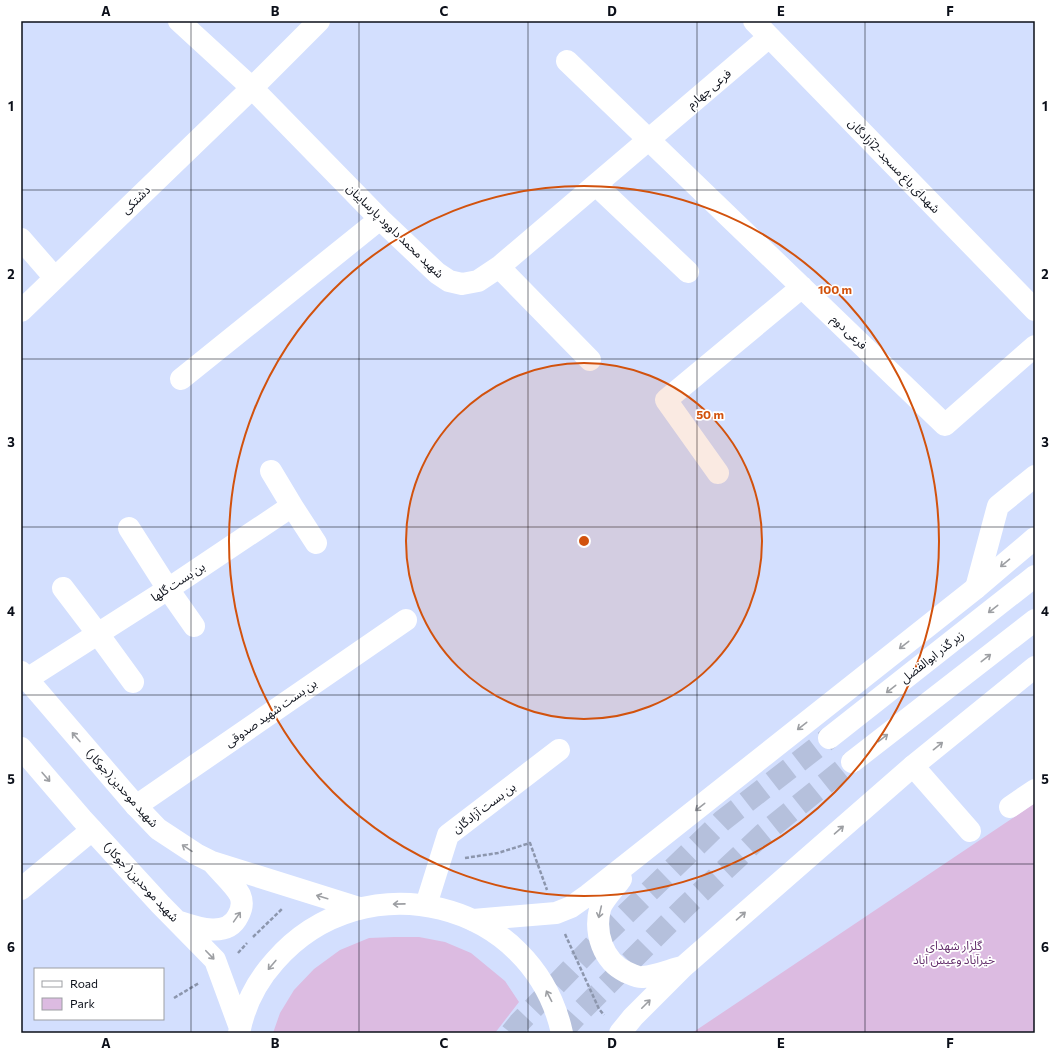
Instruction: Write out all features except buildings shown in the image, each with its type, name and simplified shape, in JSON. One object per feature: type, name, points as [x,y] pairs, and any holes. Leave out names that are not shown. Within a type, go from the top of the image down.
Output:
[{"type":"street","name":"شهید محمد داوود پارساییان","points":[[178,21],[252,88],[380,219],[437,273],[449,281],[462,284],[478,281],[499,267],[648,140]]},
{"type":"street","name":"دشتکی","points":[[21,311],[252,88],[318,21]]},
{"type":"street","name":"شهدای‌ باغ مسجد-2آزادگان","points":[[754,21],[1035,310]]},
{"type":"street","name":"فرعی چهارم","points":[[648,140],[769,37]]},
{"type":"street","name":"فرعی دوم","points":[[567,61],[945,425],[1035,346]]},
{"type":"street","points":[[596,185],[688,272]]},
{"type":"street","points":[[181,379],[380,219]]},
{"type":"street","points":[[21,238],[55,278]]},
{"type":"street","points":[[499,267],[590,360]]},
{"type":"street","points":[[718,473],[666,400],[802,287]]},
{"type":"street","points":[[271,471],[316,542]]},
{"type":"street","points":[[976,588],[998,506],[1035,476]]},
{"type":"street","name":"بن بست گلها","points":[[24,676],[98,634],[292,506]]},
{"type":"street","points":[[129,528],[168,589],[194,626]]},
{"type":"street","points":[[473,920],[556,913],[571,907],[637,857],[976,588],[1035,538]]},
{"type":"street","name":"زیر گذر ابوالفضل","points":[[829,738],[1035,576]]},
{"type":"street","points":[[63,588],[133,682]]},
{"type":"street","name":"بن بست شهید صدوقی","points":[[136,806],[406,620]]},
{"type":"street","points":[[852,762],[1035,620]]},
{"type":"street","points":[[620,1033],[633,1017],[683,967],[913,766],[1035,668]]},
{"type":"street","name":"شهید موحدین(جوکار)","points":[[24,676],[136,806],[158,829],[196,854],[212,862],[359,908]]},
{"type":"street","name":"شهید موحدین( جوکار)","points":[[21,748],[92,830],[215,960],[239,1030]]},
{"type":"street","name":"بن بست آزادگان","points":[[426,905],[448,835],[559,750]]},
{"type":"street","points":[[913,766],[970,831]]},
{"type":"street","points":[[1010,808],[1035,790]]},
{"type":"street","points":[[21,889],[92,830]]},
{"type":"street","points":[[637,857],[600,907],[598,922],[601,944],[617,968],[642,978],[683,967]]},
{"type":"street","points":[[176,920],[202,929],[220,929],[228,927],[237,919],[242,908],[240,896],[212,862]]},
{"type":"street","points":[[239,1030],[256,987],[269,968],[283,952],[300,937],[318,925],[338,915],[359,908],[381,904],[403,903],[426,905],[447,910],[473,920],[512,946],[541,981],[552,1002],[562,1033]]},
{"type":"green space","name":"گلزار شهدای خیرآباد وعیش آباد","points":[[1035,803],[1035,1033],[692,1033]]},
{"type":"green space","points":[[419,937],[445,942],[471,953],[505,981],[519,1002],[495,1033],[273,1033],[280,1013],[294,990],[314,969],[340,950],[369,938]]},
{"type":"tunnel","points":[[511,1033],[596,943],[722,821],[829,738]]},
{"type":"tunnel","points":[[561,1033],[685,907],[763,834],[852,762]]}]
